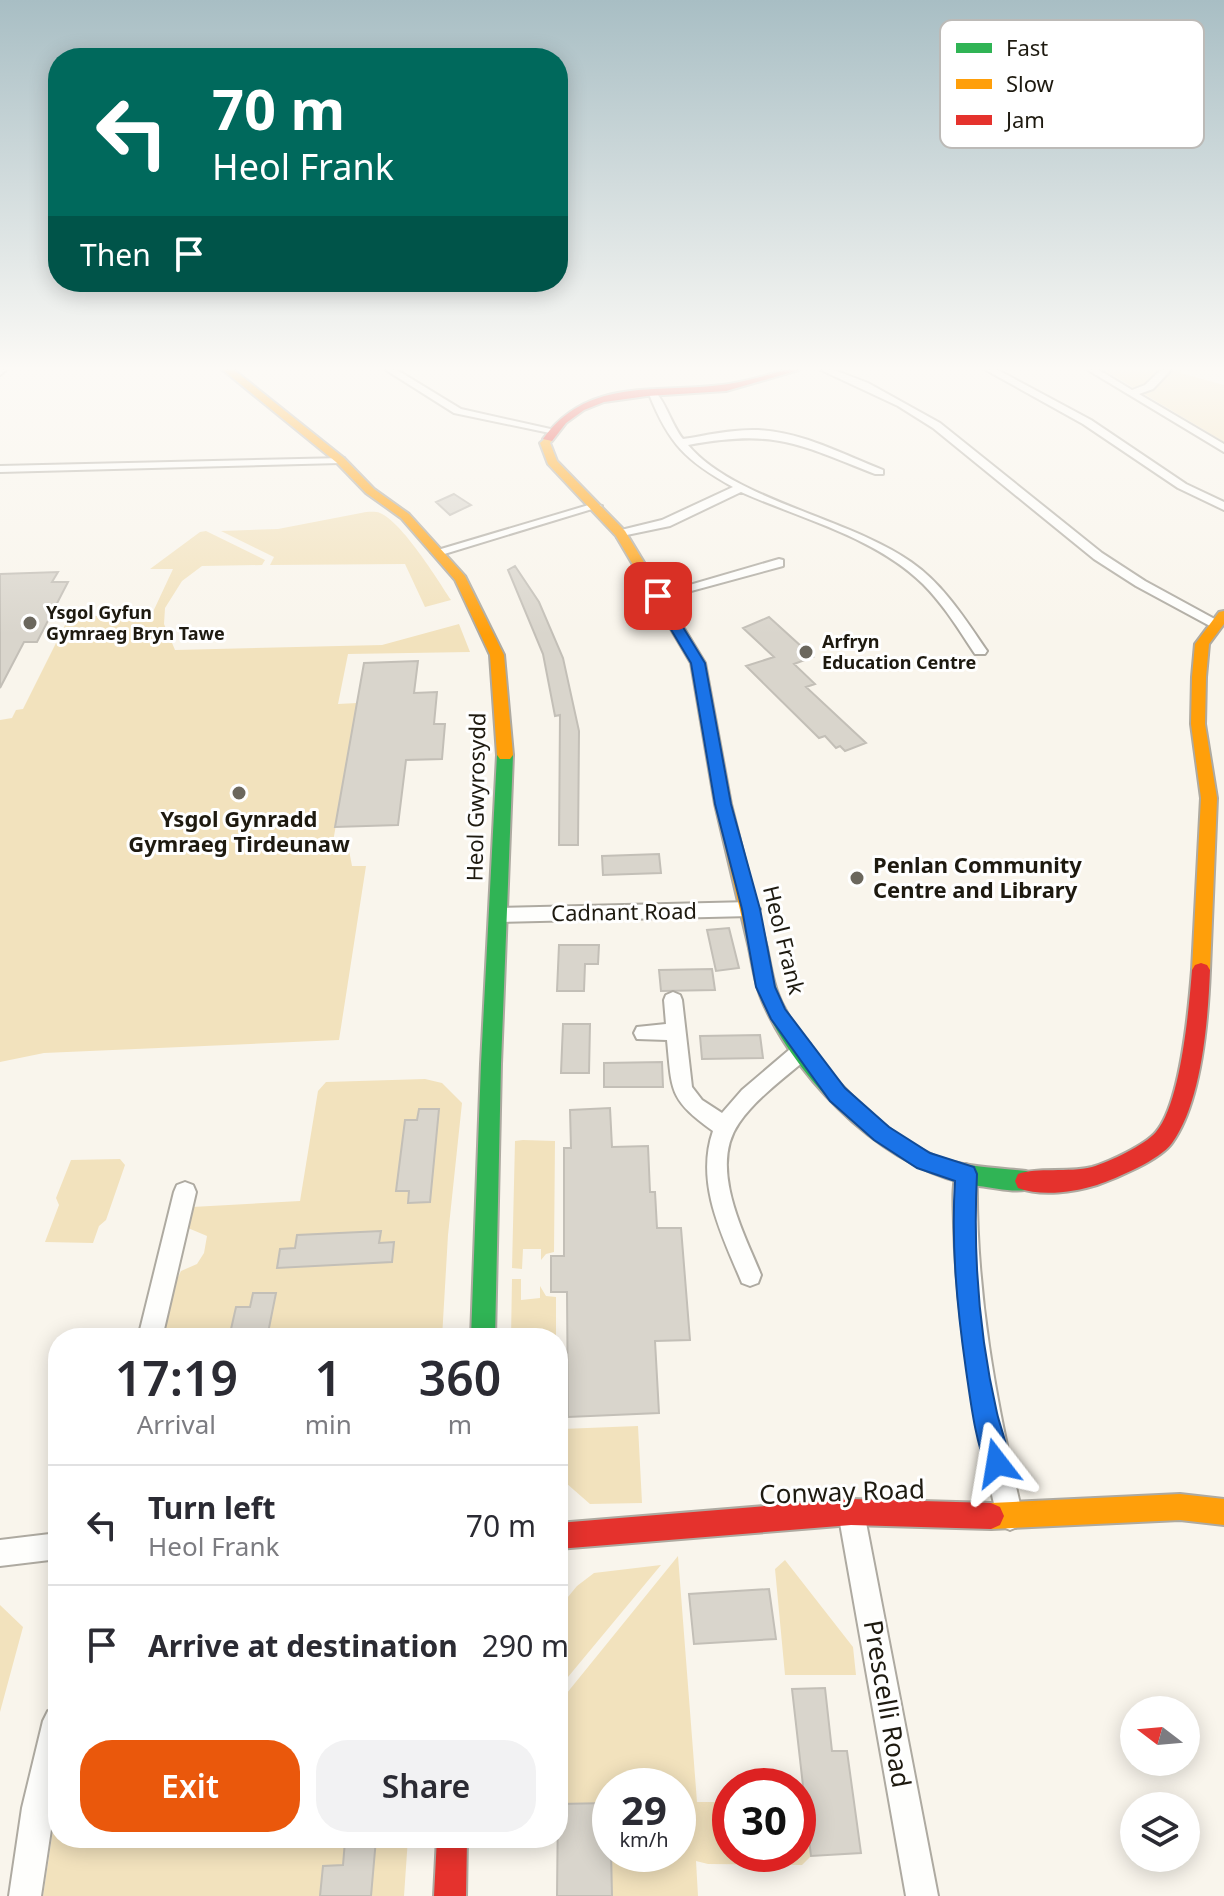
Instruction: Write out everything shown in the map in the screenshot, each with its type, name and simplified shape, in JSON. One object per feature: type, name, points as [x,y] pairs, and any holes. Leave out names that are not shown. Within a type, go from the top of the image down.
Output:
[{"type":"street","name":"Heol Frank","points":[[551,458],[621,534],[698,663],[723,804],[751,909],[766,987],[778,1014],[838,1094],[882,1134],[924,1161],[966,1174],[1054,1184],[1115,1171],[1164,1138],[1182,1096],[1200,1003],[1209,798],[1198,708],[1202,644],[1219,619]]},
{"type":"street","points":[[697,458],[742,487],[827,522],[905,562],[944,597],[980,651]]},
{"type":"street","points":[[843,458],[879,472]]},
{"type":"street","points":[[978,458],[1013,483],[1099,556],[1136,581],[1219,619]]},
{"type":"street","points":[[1141,458],[1182,486],[1224,507]]},
{"type":"street","points":[[0,469],[340,460]]},
{"type":"street","name":"Heol Gwyrosydd","points":[[340,460],[370,491],[405,516],[461,579],[497,655],[506,740],[483,1328]]},
{"type":"street","points":[[621,534],[666,523],[742,487]]},
{"type":"street","points":[[437,552],[596,506]]},
{"type":"street","points":[[658,596],[779,563]]},
{"type":"street","name":"Cadnant Road","points":[[498,915],[751,909]]},
{"type":"street","points":[[673,1000],[682,1090],[695,1106],[725,1127]]},
{"type":"street","points":[[644,1033],[677,1032]]},
{"type":"street","points":[[750,1275],[716,1168],[725,1127],[738,1110],[803,1050]]},
{"type":"street","points":[[966,1174],[963,1231],[969,1306],[984,1409],[1010,1517]]},
{"type":"street","points":[[152,1328],[185,1192]]},
{"type":"street","name":"Conway Road","points":[[568,1535],[851,1512],[1010,1517],[1180,1507],[1224,1512]]},
{"type":"street","name":"Prescelli Road","points":[[851,1512],[922,1896]]},
{"type":"street","points":[[0,1553],[48,1547]]},
{"type":"street","points":[[25,1896],[37,1808],[48,1762]]},
{"type":"street","points":[[450,1896],[452,1848]]},
{"type":"shaded area","points":[[361,513],[380,513],[399,528],[451,600],[425,607],[405,564],[270,565],[274,557],[221,531],[278,529]]},
{"type":"shaded area","name":"Ysgol Gynradd Gymraeg Tirdeunaw","points":[[206,531],[265,560],[262,565],[202,566],[182,581],[165,608],[164,624],[175,650],[382,645],[459,624],[470,652],[348,654],[338,704],[357,703],[333,842],[348,845],[352,866],[366,866],[339,1040],[44,1053],[0,1062],[0,720],[12,718],[16,710],[23,709],[69,617],[152,614],[173,569],[150,569],[200,532]]},
{"type":"shaded area","points":[[425,1079],[442,1083],[462,1103],[448,1235],[443,1328],[269,1328],[275,1293],[253,1293],[250,1307],[236,1308],[231,1328],[164,1328],[174,1285],[181,1271],[197,1264],[204,1253],[207,1236],[188,1228],[187,1217],[192,1207],[300,1201],[318,1091],[326,1082]],"holes":[[[419,1109],[439,1109],[409,1191],[397,1191],[405,1121],[417,1120]],[[380,1231],[379,1243],[394,1243],[392,1262],[278,1268],[281,1249],[295,1248],[298,1235]]]},
{"type":"shaded area","points":[[515,1141],[555,1141],[554,1252],[546,1254],[541,1260],[541,1249],[523,1249],[522,1269],[512,1268]]},
{"type":"shaded area","points":[[120,1159],[125,1165],[106,1220],[99,1226],[93,1243],[45,1242],[59,1205],[56,1198],[71,1160]]},
{"type":"shaded area","points":[[512,1279],[521,1279],[521,1300],[540,1298],[540,1286],[546,1296],[556,1297],[556,1328],[511,1328]]},
{"type":"shaded area","points":[[638,1426],[642,1503],[590,1504],[568,1485],[568,1429]]},
{"type":"shaded area","points":[[678,1556],[694,1768],[592,1768],[592,1803],[568,1804],[568,1692]]},
{"type":"shaded area","points":[[785,1560],[853,1647],[856,1675],[785,1675],[775,1569]]},
{"type":"shaded area","points":[[661,1565],[568,1677],[568,1597],[594,1573]]},
{"type":"shaded area","points":[[0,1605],[23,1627],[0,1712]]},
{"type":"shaded area","points":[[696,1789],[697,1802],[712,1802],[712,1864],[696,1861]]},
{"type":"shaded area","points":[[50,1848],[344,1848],[343,1865],[323,1866],[320,1896],[43,1896]]},
{"type":"shaded area","points":[[374,1848],[407,1848],[404,1896],[371,1896]]},
{"type":"shaded area","points":[[696,1861],[698,1896],[612,1896],[611,1872],[696,1872]]},
{"type":"building","points":[[454,494],[471,505],[450,515],[436,502]]},
{"type":"building","points":[[515,566],[539,602],[563,658],[579,731],[578,845],[559,845],[560,715],[555,716],[543,654],[508,570]]},
{"type":"building","points":[[58,572],[52,582],[68,582],[37,642],[24,642],[0,688],[0,574]]},
{"type":"building","points":[[769,617],[813,657],[794,664],[815,684],[806,687],[866,743],[845,751],[840,746],[836,748],[825,736],[819,738],[746,666],[774,657],[743,628]]},
{"type":"building","points":[[418,661],[414,693],[437,692],[434,724],[445,724],[442,759],[406,760],[398,825],[335,827],[364,663]]},
{"type":"building","points":[[659,854],[661,873],[603,875],[602,856]]},
{"type":"building","points":[[729,928],[739,968],[716,971],[707,930]]},
{"type":"building","points":[[559,945],[599,945],[598,964],[585,964],[584,991],[557,991]]},
{"type":"building","points":[[712,969],[715,990],[661,991],[659,970]]},
{"type":"building","points":[[563,1024],[590,1024],[589,1073],[561,1073]]},
{"type":"building","points":[[760,1035],[763,1058],[702,1059],[700,1036]]},
{"type":"building","points":[[662,1062],[663,1087],[604,1087],[604,1063]]},
{"type":"building","points":[[610,1108],[612,1147],[648,1146],[650,1192],[655,1192],[657,1228],[681,1228],[690,1340],[655,1341],[659,1413],[568,1417],[567,1292],[551,1292],[551,1256],[564,1256],[564,1148],[571,1148],[570,1110]]},
{"type":"building","points":[[419,1109],[439,1109],[430,1202],[408,1203],[409,1191],[396,1191],[405,1120],[417,1120]]},
{"type":"building","points":[[381,1231],[379,1243],[394,1242],[392,1262],[277,1268],[280,1249],[295,1248],[297,1235]]},
{"type":"building","points":[[253,1293],[276,1293],[269,1328],[231,1328],[236,1307],[250,1307]]},
{"type":"building","points":[[769,1589],[776,1639],[694,1644],[689,1594]]},
{"type":"building","points":[[825,1688],[832,1751],[847,1751],[861,1853],[816,1856],[816,1768],[801,1768],[792,1689]]},
{"type":"building","points":[[592,1803],[592,1872],[611,1872],[612,1896],[557,1896],[558,1848],[568,1848],[568,1804]]},
{"type":"building","points":[[344,1848],[375,1848],[371,1896],[320,1896],[323,1866],[343,1865]]},
{"type":"traffic: fast","points":[[483,1328],[505,755]]},
{"type":"traffic: fast","points":[[758,948],[767,989],[789,1033],[822,1075],[862,1116],[904,1150],[936,1166],[974,1175],[1026,1181]]},
{"type":"traffic: slow","points":[[338,458],[370,491],[405,516],[461,579],[497,655],[505,755]]},
{"type":"traffic: slow","points":[[551,458],[621,534],[698,663],[723,804],[758,948]]},
{"type":"traffic: slow","points":[[1201,970],[1209,798],[1198,724],[1199,677],[1202,644],[1224,615]]},
{"type":"traffic: slow","points":[[991,1516],[1180,1507],[1224,1512]]},
{"type":"traffic: jam","points":[[1026,1181],[1058,1182],[1088,1178],[1116,1168],[1164,1138],[1172,1125],[1185,1083],[1195,1032],[1201,970]]},
{"type":"traffic: jam","points":[[568,1535],[851,1512],[991,1516]]},
{"type":"traffic: jam","points":[[450,1896],[452,1848]]},
{"type":"place","name":"Ysgol Gyfun Gymraeg Bryn Tawe","points":[[30,623]]},
{"type":"place","name":"Arfryn Education Centre","points":[[806,652]]},
{"type":"place","name":"Ysgol Gynradd Gymraeg Tirdeunaw","points":[[239,793]]},
{"type":"place","name":"Penlan Community Centre and Library","points":[[857,878]]},
{"type":"route","points":[[658,596],[698,663],[723,804],[751,909],[766,987],[778,1014],[838,1094],[882,1134],[924,1161],[966,1174],[963,1231],[969,1306],[984,1409],[997,1463]]}]
